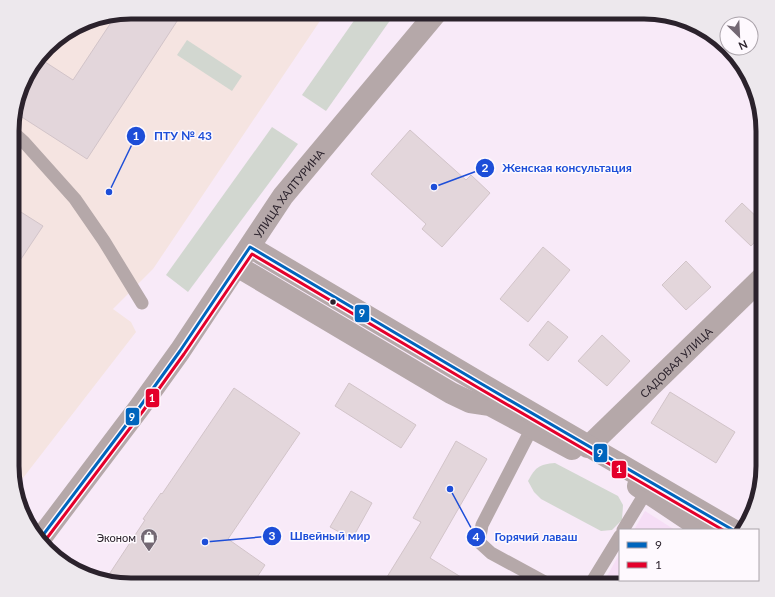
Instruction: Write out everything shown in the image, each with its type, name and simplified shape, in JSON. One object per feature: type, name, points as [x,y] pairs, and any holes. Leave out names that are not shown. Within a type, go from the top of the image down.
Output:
[{"type":"street","name":"УЛИЦА ХАЛТУРИНА","points":[[43,535],[180,351],[283,196],[431,19]]},
{"type":"street","points":[[250,247],[535,421],[649,487],[731,529]]},
{"type":"street","points":[[237,266],[451,393],[470,402],[490,404],[535,421],[588,447],[649,487],[703,529]]},
{"type":"street","name":"САДОВАЯ УЛИЦА","points":[[588,447],[756,284]]},
{"type":"lane","points":[[19,137],[75,199],[104,241],[142,302]]},
{"type":"lane","points":[[535,421],[482,525],[479,542],[491,553],[537,578]]},
{"type":"lane","points":[[624,529],[649,487]]},
{"type":"lane","points":[[594,578],[619,538]]},
{"type":"shaded area","points":[[321,19],[153,269],[113,309],[131,322],[136,332],[20,482],[19,131],[23,102],[34,75],[47,57],[63,42],[75,34],[95,25],[116,20]]},
{"type":"shaded area","points":[[355,19],[391,19],[326,111],[302,95]]},
{"type":"shaded area","points":[[187,40],[242,76],[232,91],[177,55]]},
{"type":"shaded area","points":[[272,127],[298,144],[188,292],[166,275]]},
{"type":"shaded area","points":[[555,463],[618,496],[623,505],[622,520],[612,530],[601,531],[541,499],[534,492],[528,481],[535,470],[545,464]]},
{"type":"shaded area","points":[[645,511],[673,529],[635,529]]},
{"type":"shaded area","points":[[619,555],[619,578],[606,578]]},
{"type":"building","points":[[131,19],[178,19],[87,159],[20,116],[28,88],[34,75],[44,61],[73,80],[112,21]]},
{"type":"building","points":[[410,130],[466,180],[471,175],[490,193],[442,247],[422,229],[426,224],[371,174]]},
{"type":"building","points":[[742,203],[756,216],[756,241],[751,246],[725,221]]},
{"type":"building","points":[[19,211],[43,226],[19,262]]},
{"type":"building","points":[[543,247],[570,270],[528,322],[500,299]]},
{"type":"building","points":[[686,261],[711,287],[686,310],[662,285]]},
{"type":"building","points":[[548,321],[568,337],[548,361],[529,345]]},
{"type":"building","points":[[602,335],[630,361],[607,386],[578,361]]},
{"type":"building","points":[[349,383],[416,425],[401,448],[335,406]]},
{"type":"building","points":[[234,388],[300,433],[228,539],[265,565],[257,578],[123,578],[108,575],[145,520],[143,519],[161,493],[162,494]]},
{"type":"building","points":[[670,392],[735,432],[716,463],[651,423]]},
{"type":"building","points":[[456,441],[487,459],[430,558],[463,578],[386,578],[421,522],[413,518]]},
{"type":"building","points":[[351,491],[372,503],[352,539],[330,527]]},
{"type":"transit line","name":"9","points":[[43,535],[180,351],[250,247],[731,529]]},
{"type":"transit line","name":"1","points":[[46,539],[143,411],[252,254],[721,529]]},
{"type":"place","name":"Женская консультация","points":[[434,187]]},
{"type":"place","name":"ПТУ № 43","points":[[109,192]]},
{"type":"place","name":"Горячий лаваш","points":[[450,489]]},
{"type":"place","name":"Швейный мир","points":[[205,542]]},
{"type":"place","name":"Эконом","points":[[149,552]]}]
